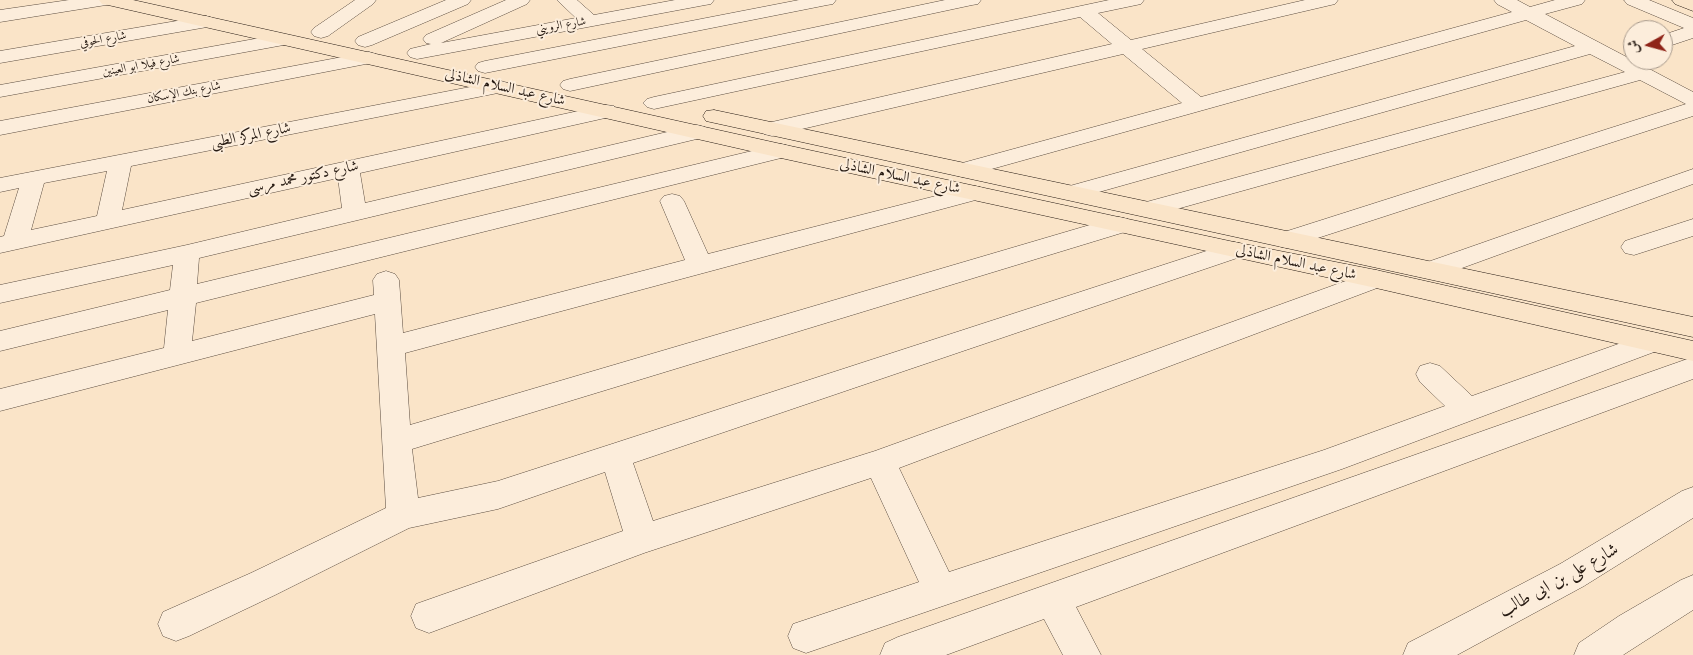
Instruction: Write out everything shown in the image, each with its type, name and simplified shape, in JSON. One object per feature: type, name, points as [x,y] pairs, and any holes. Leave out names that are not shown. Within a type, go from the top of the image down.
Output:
[{"type":"main road","name":"شارع عبد السلام الشاذلى","points":[[107,0],[177,7],[367,50],[502,87],[697,132],[777,140],[963,170],[1015,191],[1120,224],[1376,279],[1693,351]]},
{"type":"main road","points":[[1682,0],[1693,5]]},
{"type":"main road","name":"شارع عبد السلام الشاذلى","points":[[177,7],[206,22],[255,33],[278,31],[317,32],[367,50],[412,51],[654,104],[777,140],[975,193],[1015,191],[1074,192],[1287,240],[1693,327]]},
{"type":"street","points":[[0,16],[107,0]]},
{"type":"street","points":[[317,32],[367,0]]},
{"type":"street","name":"شارع بنك الإسكان","points":[[0,128],[286,81],[367,50],[462,0]]},
{"type":"street","points":[[412,51],[521,0]]},
{"type":"street","points":[[566,0],[590,21]]},
{"type":"street","name":"شارع الرويني","points":[[412,51],[705,0]]},
{"type":"street","points":[[485,67],[823,0],[844,26]]},
{"type":"street","points":[[570,86],[972,0]]},
{"type":"street","points":[[654,104],[1135,0]]},
{"type":"street","points":[[0,341],[183,297],[1130,48],[1329,0]]},
{"type":"street","points":[[1503,0],[1594,47],[1623,55]]},
{"type":"street","points":[[963,170],[1576,0]]},
{"type":"street","points":[[1633,0],[1693,25]]},
{"type":"street","points":[[1652,0],[1693,17]]},
{"type":"street","points":[[0,43],[177,7]]},
{"type":"street","points":[[929,9],[958,38]]},
{"type":"street","points":[[1084,11],[1197,105]]},
{"type":"street","name":"شارع الحوفي","points":[[0,58],[206,22]]},
{"type":"street","name":"شارع فيلا ابو العينين","points":[[0,91],[278,31]]},
{"type":"street","points":[[1673,38],[1693,31]]},
{"type":"street","points":[[1074,192],[1594,47]]},
{"type":"street","points":[[1641,70],[1693,100]]},
{"type":"street","points":[[1148,209],[1644,73]]},
{"type":"street","name":"شارع المركز الطبى","points":[[0,185],[502,87]]},
{"type":"street","points":[[1287,240],[1693,109]]},
{"type":"street","name":"شارع دكتور محمد مرسى","points":[[8,243],[606,111]]},
{"type":"street","points":[[0,294],[188,253],[697,132]]},
{"type":"street","points":[[108,221],[120,162]]},
{"type":"street","points":[[348,168],[355,213]]},
{"type":"street","points":[[1431,270],[1693,176]]},
{"type":"street","points":[[8,243],[34,179]]},
{"type":"street","points":[[391,346],[975,193]]},
{"type":"street","points":[[672,201],[700,265]]},
{"type":"street","points":[[396,442],[1120,224]]},
{"type":"street","points":[[1634,247],[1693,227]]},
{"type":"street","points":[[176,624],[263,584],[403,515],[498,496],[1234,250]]},
{"type":"street","points":[[177,355],[188,253]]},
{"type":"street","points":[[429,616],[642,539],[880,462],[1376,279]]},
{"type":"street","points":[[0,400],[177,355],[387,291],[396,442],[403,515]]},
{"type":"street","points":[[806,636],[1332,460],[1652,342]]},
{"type":"street","points":[[898,655],[1693,368]]},
{"type":"street","points":[[1430,374],[1468,410]]},
{"type":"street","points":[[616,457],[642,539]]},
{"type":"street","points":[[880,462],[940,591]]},
{"type":"street","name":"شارع على بن ابى طالب","points":[[1421,655],[1572,576],[1693,501]]},
{"type":"street","points":[[1138,525],[1162,560]]},
{"type":"street","points":[[1592,655],[1693,591]]},
{"type":"street","points":[[1052,600],[1082,655]]}]
